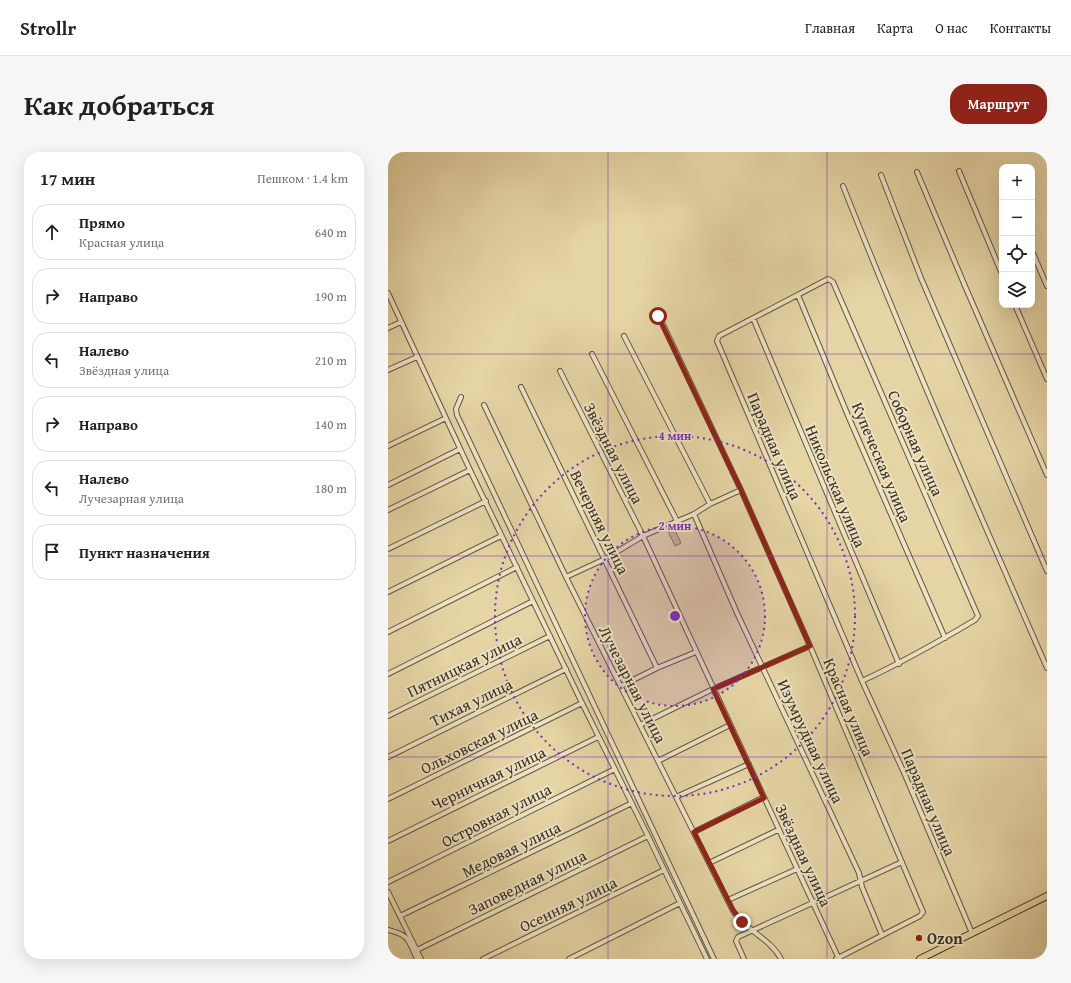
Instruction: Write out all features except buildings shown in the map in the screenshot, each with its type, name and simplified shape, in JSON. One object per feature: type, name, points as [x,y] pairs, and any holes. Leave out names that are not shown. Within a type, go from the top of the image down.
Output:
[{"type":"main road","points":[[920,959],[1047,896]]},
{"type":"street","points":[[959,171],[1001,272]]},
{"type":"street","points":[[917,172],[1047,475]]},
{"type":"street","points":[[881,175],[921,278],[1047,571]]},
{"type":"street","points":[[843,186],[875,267],[1047,668]]},
{"type":"street","points":[[1035,258],[1047,286]]},
{"type":"street","name":"Парадная улица","points":[[830,280],[826,280],[719,336],[717,340],[862,681],[905,775],[972,933]]},
{"type":"street","name":"Соборная улица","points":[[830,280],[833,282],[977,614],[977,618],[975,620],[945,638]]},
{"type":"street","points":[[388,293],[501,536],[707,959]]},
{"type":"street","name":"Купеческая улица","points":[[798,295],[945,638]]},
{"type":"street","points":[[1016,308],[1047,379]]},
{"type":"street","name":"Красная улица","points":[[658,316],[741,490],[810,646],[902,862],[922,914],[882,935]]},
{"type":"street","name":"Никольская улица","points":[[753,318],[899,664]]},
{"type":"street","points":[[388,328],[401,322]]},
{"type":"street","points":[[624,336],[710,504]]},
{"type":"street","points":[[592,354],[677,521]]},
{"type":"street","points":[[388,370],[417,356]]},
{"type":"street","name":"Звёздная улица","points":[[560,371],[643,536],[838,959]]},
{"type":"street","name":"Вечерняя улица","points":[[521,387],[657,668]]},
{"type":"street","points":[[461,397],[456,409],[457,415],[714,959]]},
{"type":"street","name":"Лучезарная улица","points":[[484,405],[566,577],[737,917],[772,947],[781,959]]},
{"type":"street","points":[[388,446],[446,418]]},
{"type":"street","points":[[388,485],[460,449]]},
{"type":"street","points":[[388,510],[470,470]]},
{"type":"street","points":[[566,577],[605,559],[643,536],[694,514],[710,504],[741,490]]},
{"type":"street","points":[[388,549],[486,501]]},
{"type":"street","name":"Изумрудная улица","points":[[694,514],[763,667],[856,866],[862,887],[882,935]]},
{"type":"street","points":[[388,592],[501,536]]},
{"type":"street","points":[[388,632],[517,567]]},
{"type":"street","points":[[388,674],[533,601]]},
{"type":"street","name":"Пятницкая улица","points":[[388,716],[550,636]]},
{"type":"street","points":[[862,681],[899,664],[945,638]]},
{"type":"street","points":[[640,725],[713,689],[810,646]]},
{"type":"street","points":[[621,686],[657,668],[696,652]]},
{"type":"street","name":"Тихая улица","points":[[388,757],[566,669]]},
{"type":"street","name":"Ольховская улица","points":[[388,800],[582,703]]},
{"type":"street","points":[[658,761],[730,725]]},
{"type":"street","name":"Черничная улица","points":[[388,841],[598,737]]},
{"type":"street","points":[[676,797],[748,764]]},
{"type":"street","name":"Островная улица","points":[[388,882],[615,769]]},
{"type":"street","points":[[694,832],[764,798]]},
{"type":"street","name":"Медовая улица","points":[[400,916],[632,803]]},
{"type":"street","points":[[709,863],[778,830]]},
{"type":"street","name":"Заповедная улица","points":[[416,950],[648,836]]},
{"type":"street","points":[[744,959],[736,939],[902,862]]},
{"type":"street","points":[[728,900],[797,869]]},
{"type":"street","name":"Осенняя улица","points":[[483,959],[664,870]]},
{"type":"street","points":[[388,892],[421,959]]},
{"type":"street","points":[[569,959],[680,903]]},
{"type":"street","points":[[388,930],[406,936],[418,959]]},
{"type":"street","points":[[838,959],[882,935]]},
{"type":"shaded area","points":[[673,526],[681,543],[675,546],[667,529]]},
{"type":"place","name":"Ozon","points":[[919,938]]},
{"type":"route","points":[[658,316],[741,490],[810,646],[713,689],[764,798],[694,832],[733,910],[742,922]]}]
